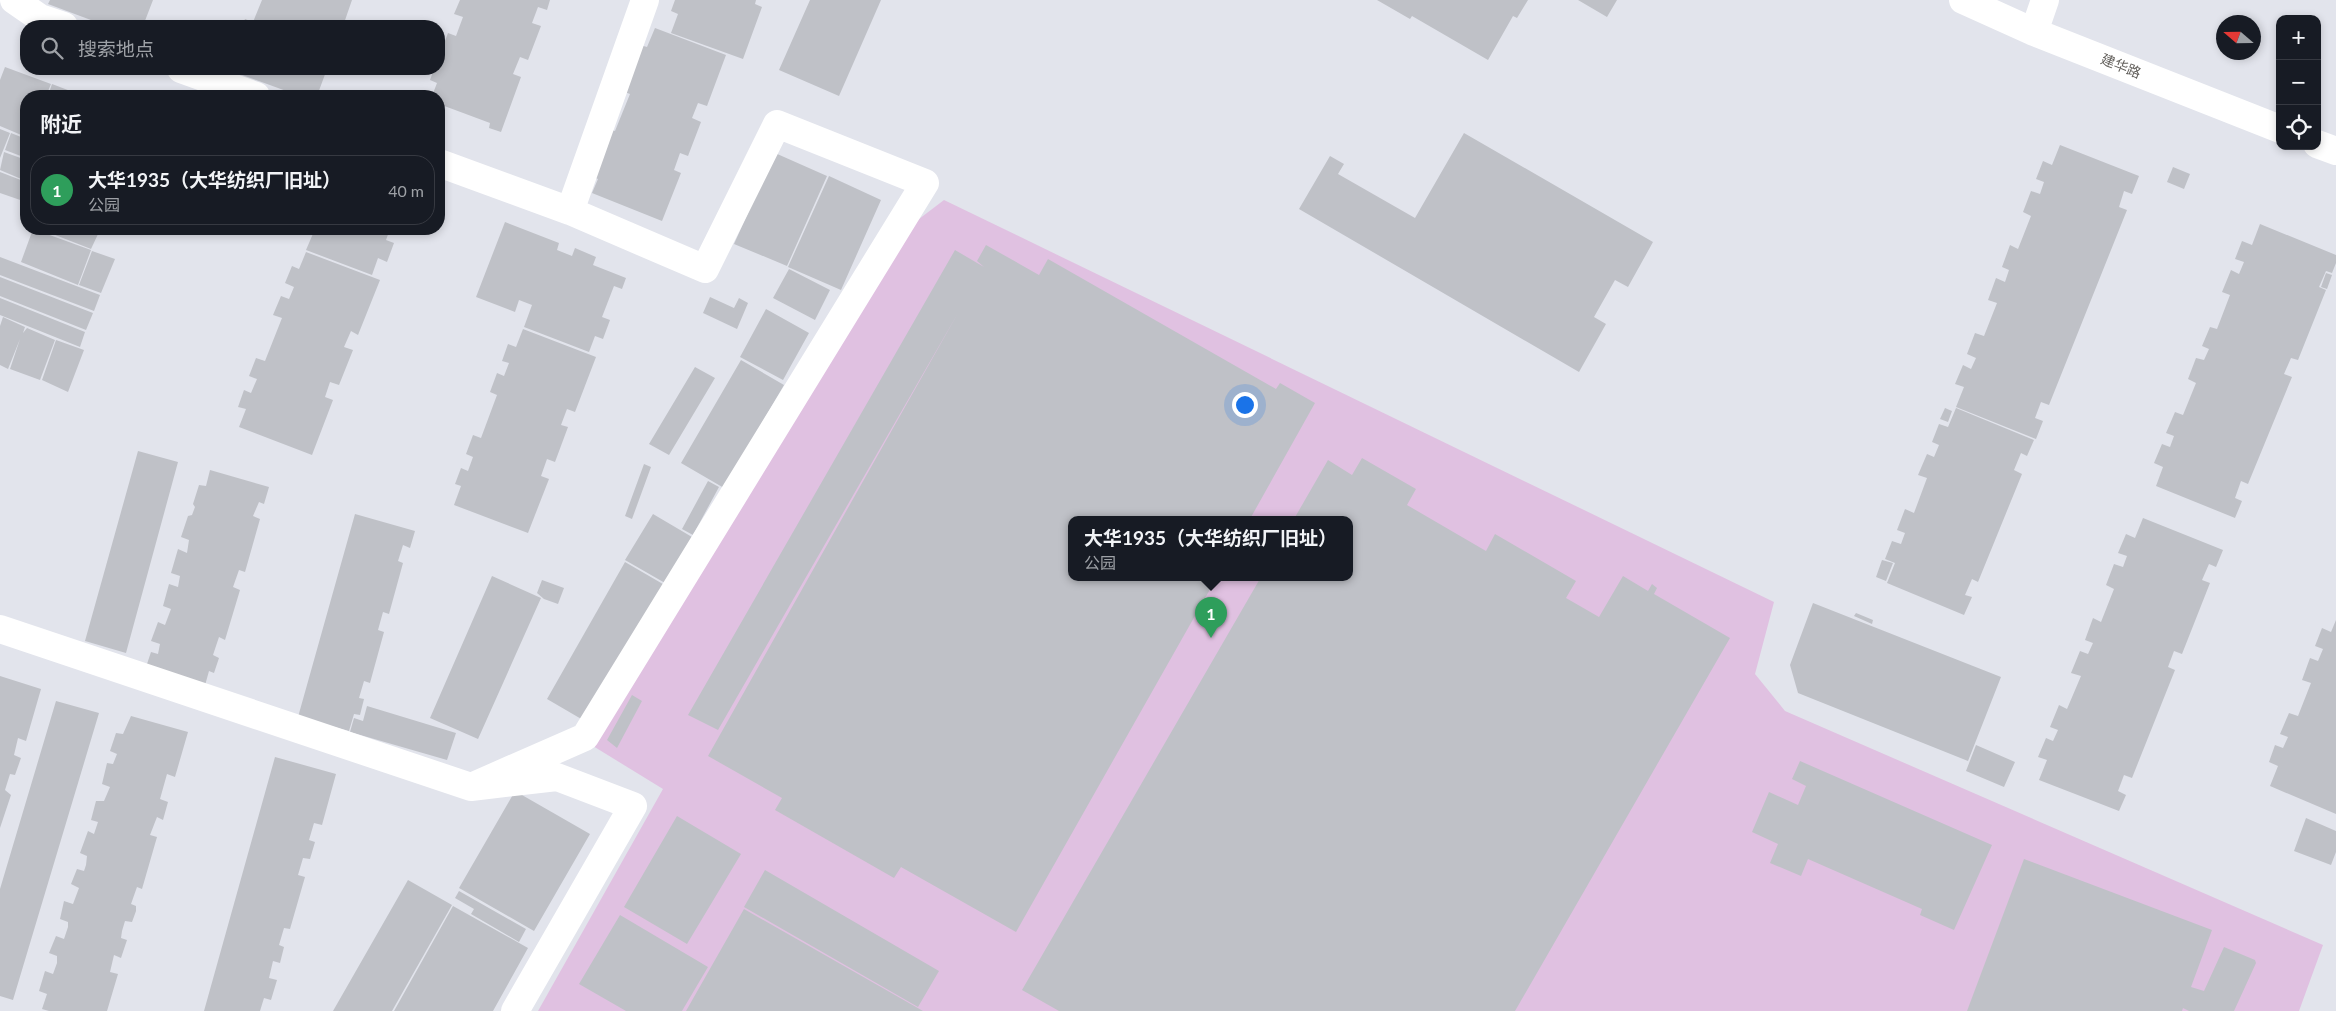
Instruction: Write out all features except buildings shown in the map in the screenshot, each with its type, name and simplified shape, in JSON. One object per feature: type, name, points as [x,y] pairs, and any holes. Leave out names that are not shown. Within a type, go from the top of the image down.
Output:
[{"type":"street","points":[[14,0],[46,20]]},
{"type":"street","points":[[570,211],[645,0]]},
{"type":"street","name":"建华路","points":[[1963,0],[2034,32],[2276,127]]},
{"type":"street","points":[[2034,32],[2044,0]]},
{"type":"street","points":[[198,75],[239,90]]},
{"type":"street","points":[[445,165],[570,211],[705,269],[777,124],[925,183],[585,737],[471,787]]},
{"type":"street","points":[[2321,145],[2336,151]]},
{"type":"street","points":[[0,629],[471,787],[557,777],[633,806],[515,1011]]},
{"type":"shaded area","points":[[944,200],[1774,602],[1755,674],[1785,711],[2323,945],[2299,1011],[538,1011],[663,789],[593,746],[902,232]]},
{"type":"place","name":"大华1935（大华纺织厂旧址）","points":[[1211,638]]}]
